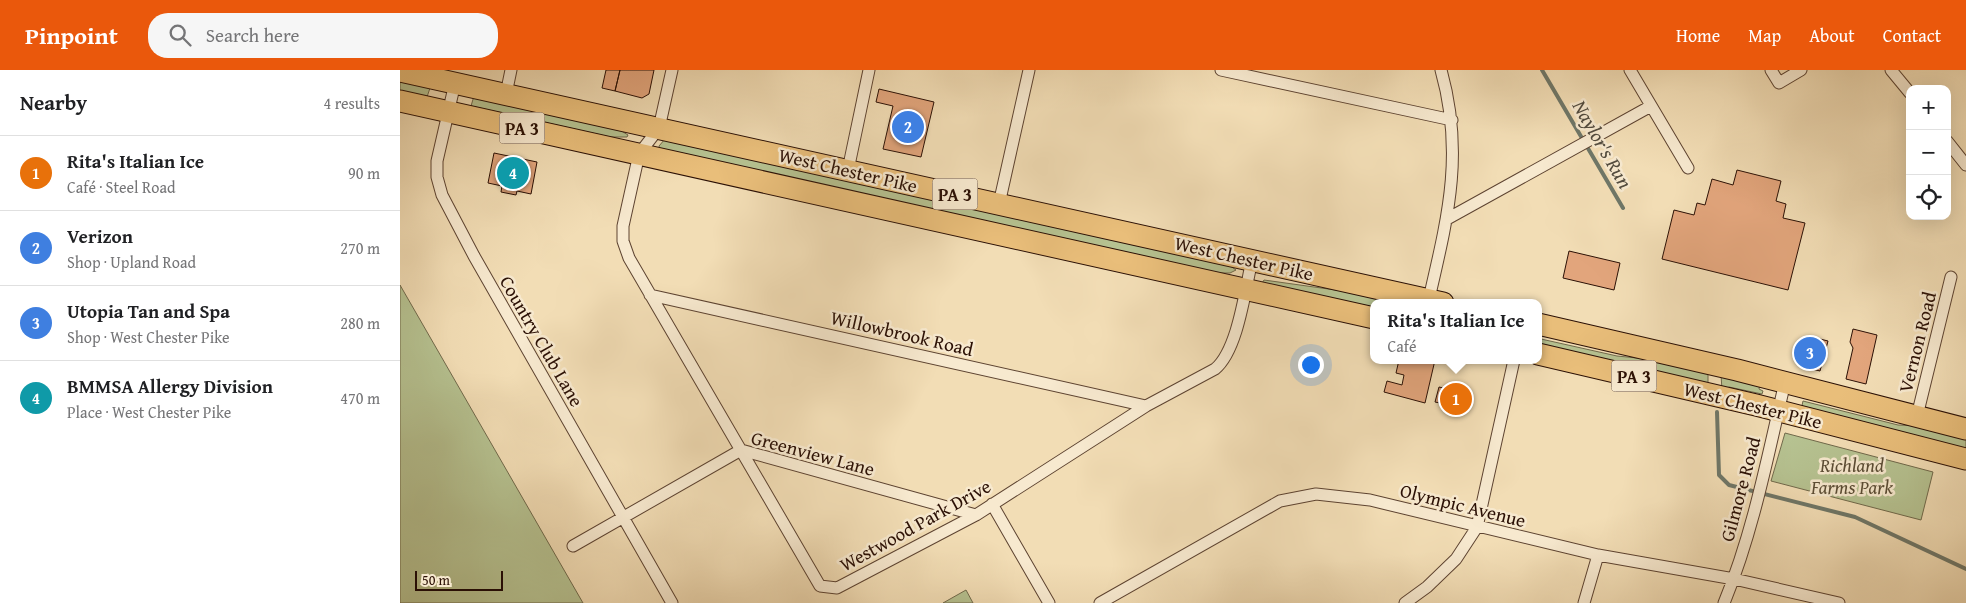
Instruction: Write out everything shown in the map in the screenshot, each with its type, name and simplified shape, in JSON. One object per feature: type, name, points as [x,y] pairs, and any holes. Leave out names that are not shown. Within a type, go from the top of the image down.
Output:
[{"type":"highway","name":"West Chester Pike","points":[[400,70],[1420,299]]},
{"type":"highway","name":"West Chester Pike","points":[[400,101],[1370,317]]},
{"type":"highway","name":"West Chester Pike","points":[[1542,325],[1785,382],[1966,429]]},
{"type":"highway","name":"West Chester Pike","points":[[1542,355],[1778,410],[1966,460]]},
{"type":"street","points":[[506,94],[511,70]]},
{"type":"street","points":[[659,128],[672,70]]},
{"type":"street","points":[[848,170],[870,70]]},
{"type":"street","points":[[999,204],[1029,70]]},
{"type":"street","points":[[1221,70],[1452,120]]},
{"type":"street","points":[[1266,70],[1273,81]]},
{"type":"street","points":[[1434,299],[1447,219],[1454,151],[1452,120],[1441,70]]},
{"type":"street","points":[[1630,70],[1688,168]]},
{"type":"street","points":[[1770,70],[1778,83],[1801,70]]},
{"type":"street","points":[[1891,70],[1906,89]]},
{"type":"street","name":"Country Club Lane","points":[[455,83],[436,167],[442,195],[474,256],[672,603]]},
{"type":"street","points":[[1447,219],[1651,106]]},
{"type":"street","name":"Westwood Park Drive","points":[[659,128],[639,154],[622,234],[629,258],[820,586],[837,588],[976,514],[1146,406],[1223,363],[1232,347],[1252,260]]},
{"type":"street","points":[[1951,146],[1966,164]]},
{"type":"street","name":"Vernon Road","points":[[1917,416],[1951,277]]},
{"type":"street","name":"Willowbrook Road","points":[[650,295],[1146,406]]},
{"type":"street","points":[[1405,603],[1427,587],[1456,559],[1477,527],[1513,364]]},
{"type":"street","name":"Gilmore Road","points":[[1724,603],[1734,579],[1755,503],[1785,382]]},
{"type":"street","name":"Greenview Lane","points":[[573,546],[741,450],[976,514]]},
{"type":"street","name":"Olympic Avenue","points":[[1100,603],[1280,502],[1316,494],[1370,500],[1598,555],[1734,579],[1839,603]]},
{"type":"street","points":[[992,504],[1049,603]]},
{"type":"street","points":[[1584,603],[1598,555]]},
{"type":"green space","points":[[400,78],[430,88],[426,100],[400,94]]},
{"type":"green space","points":[[474,96],[615,127],[628,135],[627,137],[610,137],[471,106]]},
{"type":"green space","points":[[665,139],[1229,265],[1236,270],[1230,273],[1219,273],[1157,261],[660,151],[659,146]]},
{"type":"green space","points":[[1264,280],[1357,293],[1384,299],[1370,299],[1370,306],[1262,283]]},
{"type":"green space","points":[[400,285],[583,603],[400,603]]},
{"type":"green space","points":[[1542,339],[1617,356],[1657,360],[1708,371],[1708,388],[1542,345]]},
{"type":"green space","points":[[1721,374],[1760,383],[1759,389],[1763,391],[1762,394],[1729,387],[1722,391]]},
{"type":"green space","points":[[1803,401],[1898,425],[1923,426],[1966,437],[1966,454],[1801,410]]},
{"type":"green space","name":"Richland Farms Park","points":[[1785,433],[1933,472],[1921,520],[1771,481]]},
{"type":"green space","points":[[966,590],[973,603],[943,603]]},
{"type":"building","points":[[606,70],[620,70],[615,91],[602,88]]},
{"type":"building","points":[[620,70],[654,70],[649,94],[642,98],[615,91]]},
{"type":"building","points":[[879,89],[934,102],[921,157],[883,149],[893,106],[876,102]]},
{"type":"building","points":[[494,153],[537,162],[531,194],[517,191],[516,195],[501,192],[502,186],[488,183]]},
{"type":"building","points":[[1737,170],[1781,181],[1776,201],[1786,204],[1783,218],[1805,223],[1788,290],[1662,259],[1674,210],[1694,215],[1697,203],[1705,205],[1712,179],[1733,185]]},
{"type":"building","points":[[1569,251],[1620,263],[1614,290],[1563,278]]},
{"type":"building","points":[[1853,329],[1877,335],[1866,384],[1846,379],[1853,348],[1850,342]]},
{"type":"building","points":[[1809,336],[1820,339],[1812,369],[1801,366]]},
{"type":"building","points":[[1820,339],[1828,341],[1820,371],[1812,369]]},
{"type":"building","points":[[1398,364],[1434,364],[1425,403],[1384,392],[1387,381],[1402,385],[1404,375],[1396,373]]},
{"type":"building","points":[[1439,387],[1452,390],[1449,405],[1435,402]]},
{"type":"building","points":[[1452,390],[1464,393],[1460,408],[1449,405]]},
{"type":"waterway","name":"Naylor's Run","points":[[1542,70],[1623,208]]},
{"type":"waterway","name":"Naylor's Run","points":[[1717,412],[1719,475],[1729,485],[1855,517],[1966,569]]},
{"type":"place","name":"Verizon","points":[[908,127]]},
{"type":"place","name":"BMMSA Allergy Division","points":[[513,173]]},
{"type":"place","name":"Utopia Tan and Spa","points":[[1810,353]]},
{"type":"place","name":"Rita's Italian Ice","points":[[1456,399]]}]
